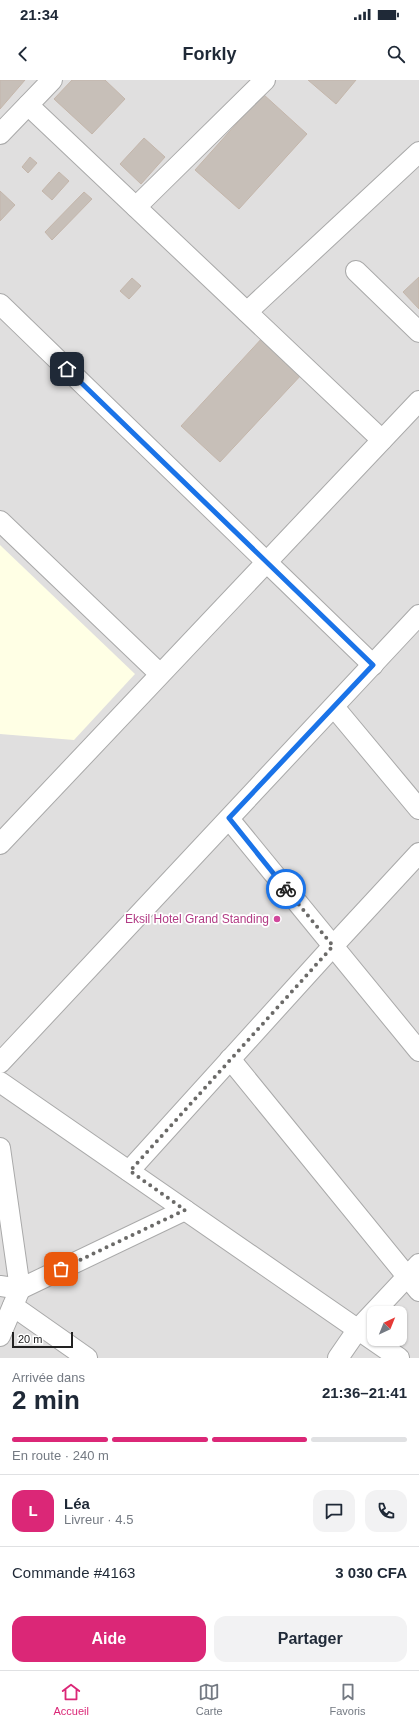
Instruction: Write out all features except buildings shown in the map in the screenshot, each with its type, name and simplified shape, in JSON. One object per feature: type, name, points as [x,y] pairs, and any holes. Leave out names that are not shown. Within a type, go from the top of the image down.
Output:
[{"type":"street","points":[[0,134],[52,80]]},
{"type":"street","points":[[136,207],[265,80]]},
{"type":"street","points":[[28,105],[382,440]]},
{"type":"street","points":[[246,312],[419,152]]},
{"type":"street","points":[[356,271],[419,332]]},
{"type":"street","points":[[0,304],[373,665]]},
{"type":"street","points":[[0,844],[419,401]]},
{"type":"street","points":[[0,521],[160,674]]},
{"type":"street","points":[[0,1063],[419,615]]},
{"type":"street","points":[[334,706],[419,809]]},
{"type":"street","points":[[229,818],[419,1050]]},
{"type":"street","points":[[130,1171],[230,1059],[419,853]]},
{"type":"street","points":[[230,1059],[415,1277],[358,1329],[338,1358]]},
{"type":"street","points":[[0,1082],[399,1358]]},
{"type":"street","points":[[0,1148],[17,1298],[0,1336]]},
{"type":"street","points":[[17,1298],[185,1210]]},
{"type":"street","points":[[0,1286],[17,1298],[87,1358]]},
{"type":"shaded area","points":[[0,80],[419,80],[419,1358],[0,1358]]},
{"type":"shaded area","points":[[0,545],[135,674],[74,740],[0,734]]},
{"type":"way so far","points":[[61,1269],[185,1210],[130,1171],[333,946],[286,889]]},
{"type":"place","name":"Eksil Hotel Grand Standing","points":[[277,919]]},
{"type":"route","points":[[67,369],[373,665],[229,818],[286,889]]}]
